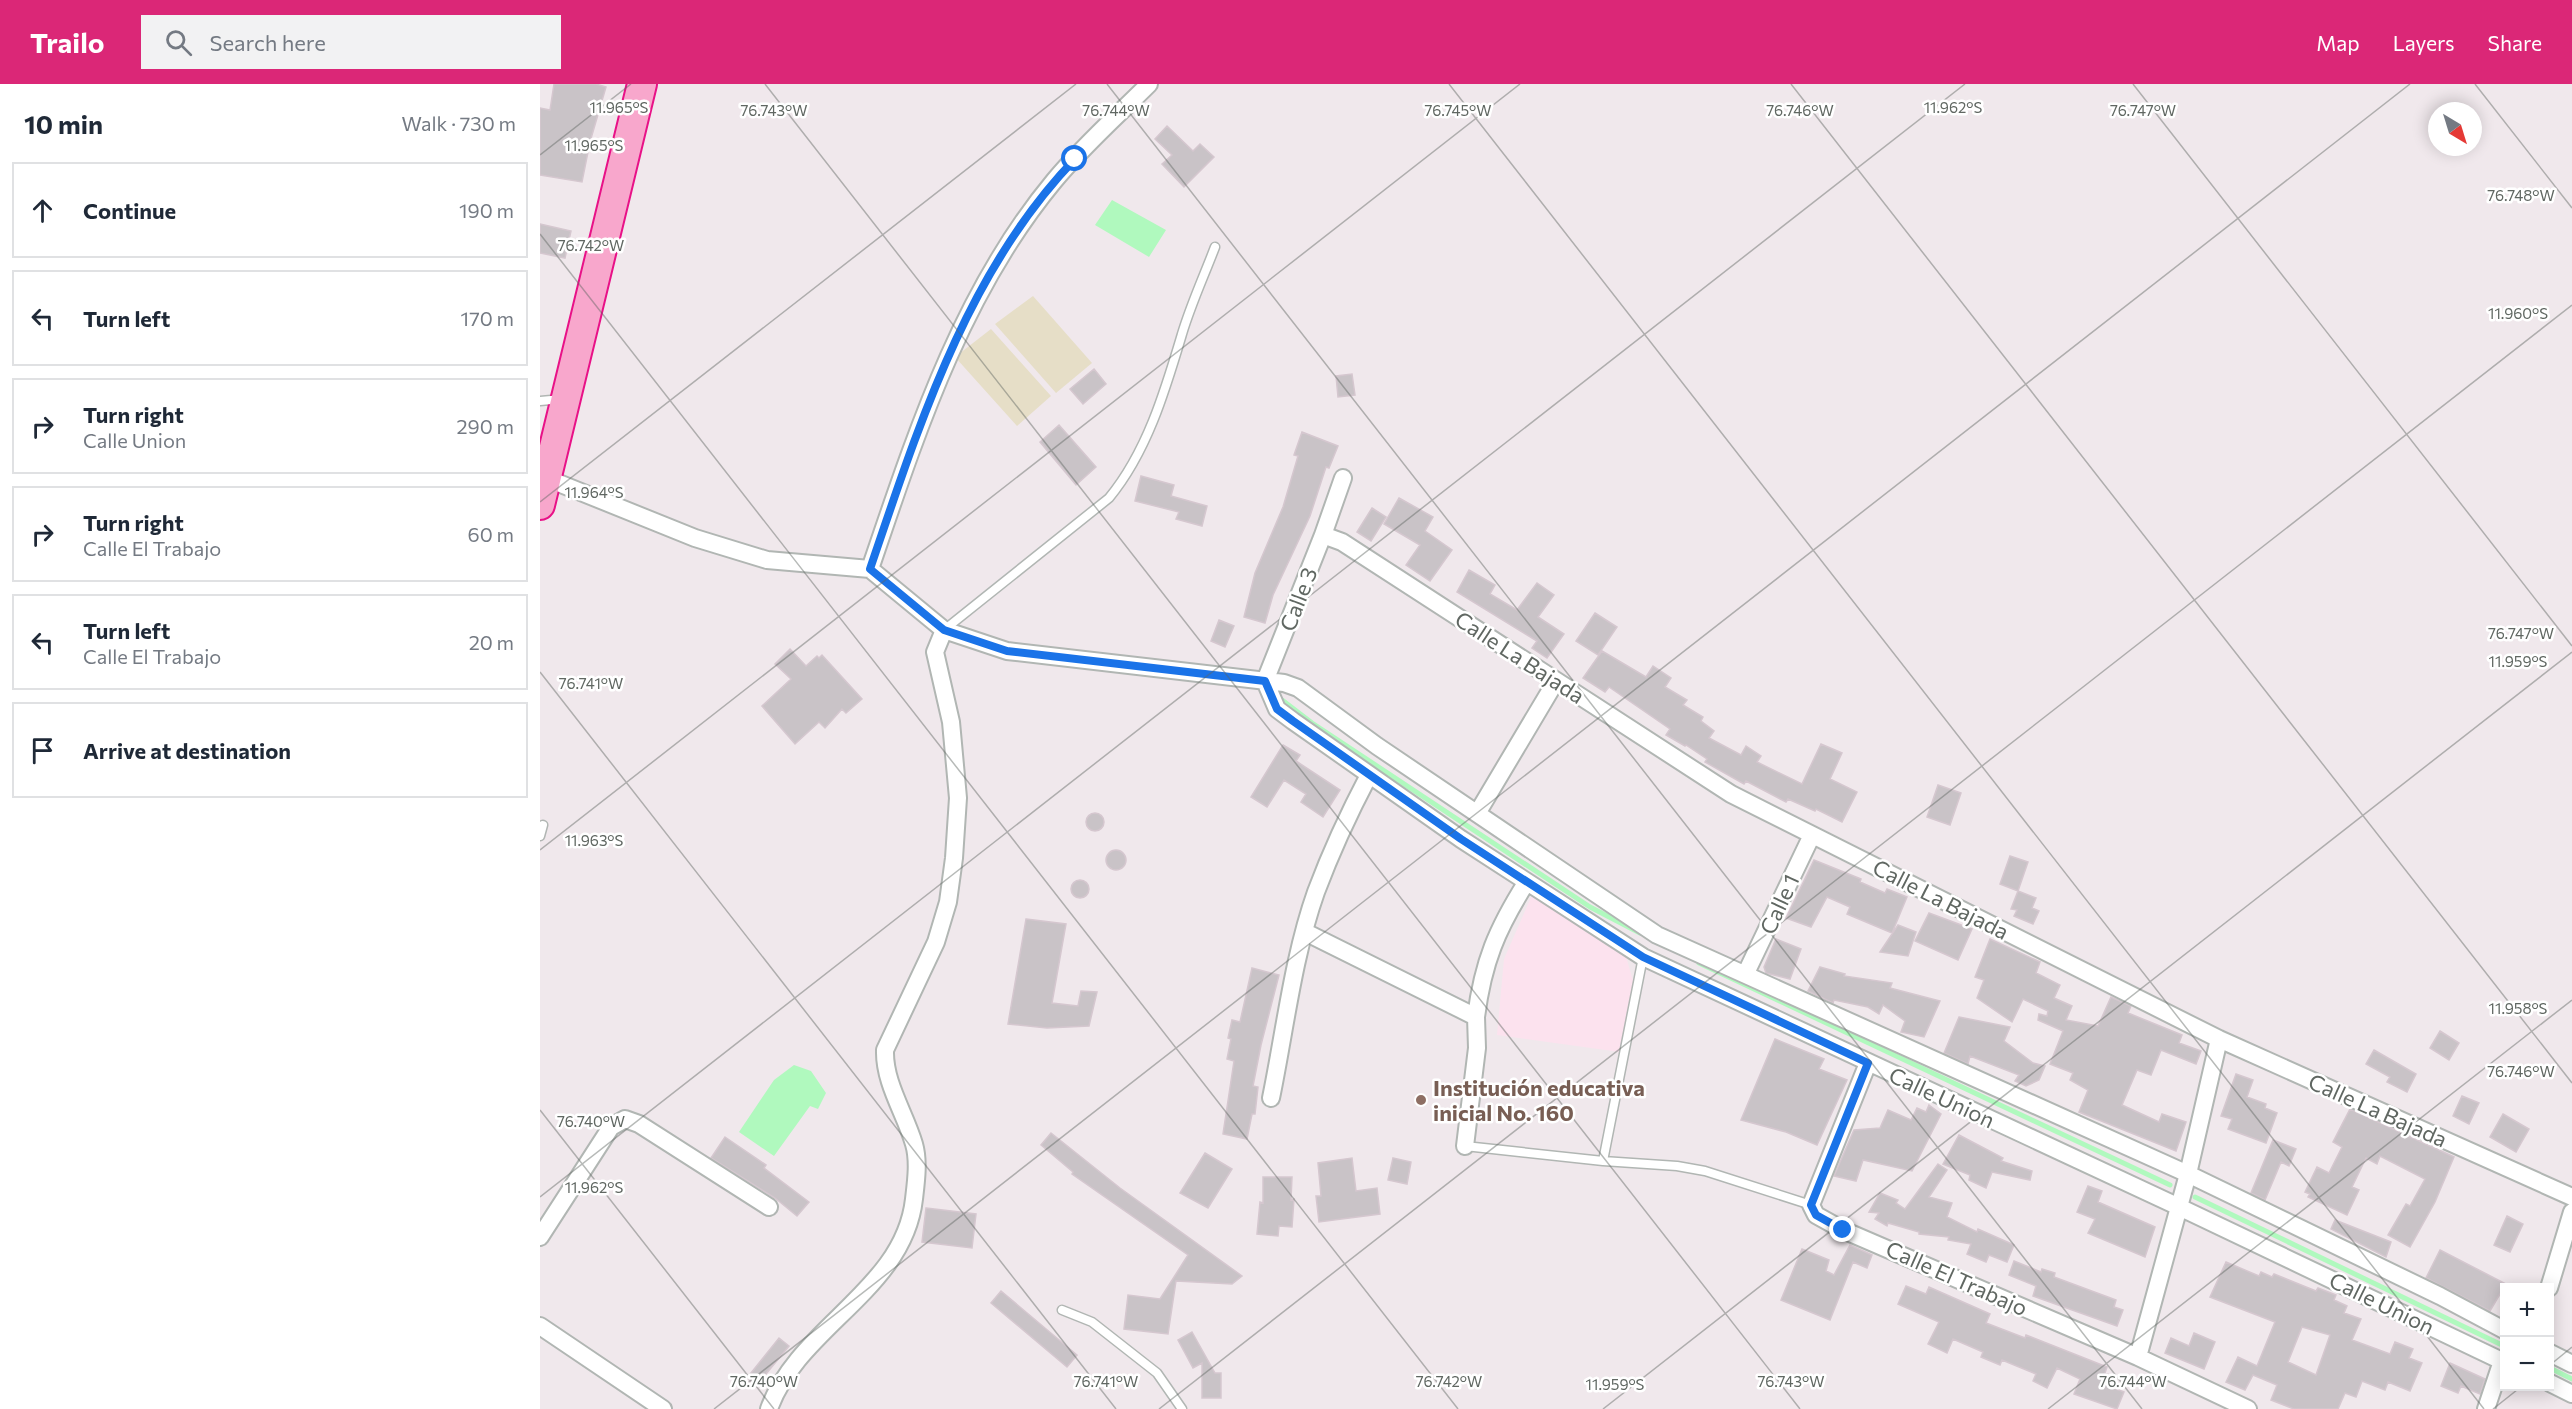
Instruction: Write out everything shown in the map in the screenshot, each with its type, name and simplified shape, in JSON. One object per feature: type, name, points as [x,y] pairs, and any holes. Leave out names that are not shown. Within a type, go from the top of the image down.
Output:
[{"type":"highway","points":[[543,491],[553,400],[642,84]]},
{"type":"street","points":[[870,569],[924,411],[964,323],[1002,256],[1054,181],[1149,84]]},
{"type":"street","name":"Calle 3","points":[[1265,681],[1323,536],[1343,477]]},
{"type":"street","points":[[543,491],[767,560],[870,569],[944,630],[1007,651],[1284,682],[1298,688],[1377,746],[1478,812],[1657,935],[1930,1060],[2188,1174],[2500,1327]]},
{"type":"street","name":"Calle La Bajada","points":[[1323,536],[1342,542],[1721,788],[2219,1039],[2572,1197]]},
{"type":"street","points":[[769,1409],[785,1376],[798,1360],[880,1273],[899,1245],[914,1202],[915,1146],[885,1064],[885,1050],[936,942],[948,902],[958,798],[951,722],[935,652],[944,630]]},
{"type":"street","name":"Calle Union","points":[[1265,681],[1277,709],[1526,883],[1643,957],[2177,1206],[2500,1360]]},
{"type":"street","points":[[1478,812],[1556,681]]},
{"type":"street","points":[[1271,1098],[1305,932],[1316,893],[1341,831],[1369,775]]},
{"type":"street","name":"Calle 1","points":[[1746,974],[1812,835]]},
{"type":"street","points":[[1465,1146],[1477,1048],[1476,1017],[1493,941],[1526,883]]},
{"type":"street","points":[[1305,932],[1476,1017]]},
{"type":"street","points":[[2138,1357],[2177,1206],[2188,1174],[2219,1039]]},
{"type":"street","points":[[1811,1205],[1868,1063]]},
{"type":"street","points":[[540,1237],[611,1127],[625,1119],[639,1124],[769,1207]]},
{"type":"street","name":"Calle El Trabajo","points":[[1811,1205],[1816,1215],[1830,1224],[2138,1357],[2248,1409]]},
{"type":"street","points":[[2550,1283],[2572,1212]]},
{"type":"street","points":[[540,1326],[663,1409]]},
{"type":"street","points":[[2554,1355],[2572,1364]]},
{"type":"street","points":[[2486,1409],[2500,1372]]},
{"type":"street","points":[[2554,1385],[2572,1394]]},
{"type":"lane","points":[[944,630],[1109,498],[1128,476],[1173,369],[1182,332],[1215,247]]},
{"type":"lane","points":[[540,836],[543,825]]},
{"type":"lane","points":[[1603,1161],[1643,957]]},
{"type":"lane","points":[[1465,1146],[1603,1161],[1677,1166],[1705,1171],[1811,1205]]},
{"type":"lane","points":[[1062,1310],[1092,1322],[1156,1373],[1182,1409]]},
{"type":"shaded area","points":[[1112,200],[1166,230],[1149,257],[1095,225]]},
{"type":"shaded area","points":[[1033,296],[1092,363],[1056,393],[995,324]]},
{"type":"shaded area","points":[[991,329],[1051,396],[1017,426],[955,357]]},
{"type":"shaded area","points":[[1532,895],[1625,953],[1638,998],[1620,1052],[1497,1035],[1504,959]]},
{"type":"shaded area","points":[[794,1065],[811,1071],[826,1093],[818,1109],[810,1106],[774,1156],[739,1132],[774,1080]]},
{"type":"building","points":[[554,84],[596,84],[606,87],[590,142],[582,182],[540,175],[540,108],[550,110]]},
{"type":"building","points":[[1167,126],[1193,151],[1200,144],[1214,157],[1184,187],[1162,164],[1172,155],[1155,139]]},
{"type":"building","points":[[540,224],[571,231],[565,258],[540,253]]},
{"type":"building","points":[[1094,369],[1106,384],[1083,404],[1070,389]]},
{"type":"building","points":[[1352,374],[1355,395],[1338,397],[1336,376]]},
{"type":"building","points":[[1059,425],[1096,467],[1076,485],[1040,442]]},
{"type":"building","points":[[1302,432],[1338,446],[1329,468],[1326,467],[1310,516],[1273,595],[1265,623],[1244,617],[1255,573],[1283,507],[1298,456],[1294,455]]},
{"type":"building","points":[[1141,476],[1174,485],[1171,496],[1207,506],[1202,526],[1176,519],[1179,512],[1135,501]]},
{"type":"building","points":[[1399,498],[1433,517],[1425,531],[1452,550],[1430,581],[1406,565],[1420,545],[1384,524]]},
{"type":"building","points":[[1372,508],[1386,517],[1371,541],[1357,532]]},
{"type":"building","points":[[1469,570],[1495,585],[1490,594],[1517,610],[1537,583],[1554,595],[1538,617],[1564,634],[1547,658],[1532,648],[1537,641],[1457,592]]},
{"type":"building","points":[[1595,613],[1617,627],[1598,655],[1576,641]]},
{"type":"building","points":[[1219,620],[1234,626],[1225,647],[1211,641]]},
{"type":"building","points":[[790,649],[806,666],[817,656],[819,658],[822,655],[862,699],[846,713],[842,709],[825,728],[819,722],[795,744],[762,706],[791,679],[775,664]]},
{"type":"building","points":[[1602,651],[1646,677],[1653,666],[1671,678],[1665,687],[1687,700],[1683,705],[1703,717],[1701,721],[1714,731],[1709,738],[1741,755],[1746,746],[1761,756],[1757,762],[1802,784],[1821,744],[1842,753],[1830,779],[1857,792],[1842,822],[1788,799],[1786,802],[1746,781],[1744,784],[1705,762],[1707,759],[1686,745],[1666,735],[1670,729],[1609,687],[1605,692],[1583,678]]},
{"type":"building","points":[[1283,745],[1300,755],[1296,761],[1340,790],[1323,817],[1301,802],[1306,794],[1284,780],[1267,807],[1251,797]]},
{"type":"building","points":[[1938,785],[1961,793],[1950,825],[1927,817]]},
{"type":"building","points":[[1091,813],[1099,813],[1104,818],[1102,829],[1091,831],[1086,826],[1086,818]]},
{"type":"building","points":[[1116,850],[1123,853],[1126,860],[1123,867],[1116,870],[1109,867],[1106,860],[1109,853]]},
{"type":"building","points":[[2010,856],[2028,862],[2018,891],[2000,884]]},
{"type":"building","points":[[1814,860],[1861,879],[1860,882],[1885,893],[1887,889],[1907,897],[1892,933],[1847,914],[1850,907],[1827,897],[1811,927],[1786,918]]},
{"type":"building","points":[[1080,880],[1088,885],[1089,889],[1084,897],[1080,898],[1072,893],[1071,889],[1076,881]]},
{"type":"building","points":[[2018,891],[2036,898],[2032,908],[2039,911],[2033,924],[2014,916],[2017,910],[2011,909]]},
{"type":"building","points":[[1929,913],[1972,929],[1958,960],[1915,941]]},
{"type":"building","points":[[1026,919],[1066,924],[1052,1003],[1078,1006],[1081,991],[1097,992],[1089,1026],[1047,1028],[1008,1024]]},
{"type":"building","points":[[1898,925],[1916,932],[1908,956],[1880,952]]},
{"type":"building","points":[[1776,939],[1801,949],[1790,979],[1766,973],[1764,967]]},
{"type":"building","points":[[1990,939],[2040,962],[2036,973],[2060,985],[2054,998],[2072,1006],[2066,1020],[2098,1026],[2111,997],[2131,1006],[2128,1013],[2182,1035],[2179,1043],[2201,1051],[2196,1064],[2161,1050],[2151,1075],[2137,1070],[2122,1105],[2159,1122],[2162,1114],[2186,1122],[2176,1151],[2079,1112],[2088,1090],[2070,1080],[2073,1073],[2050,1064],[2063,1031],[2038,1020],[2039,1014],[2047,1016],[2048,1011],[2023,999],[2012,1022],[1977,998],[1984,980],[1975,977]]},
{"type":"building","points":[[1820,967],[1845,974],[1844,976],[1892,983],[1890,988],[1940,1001],[1924,1037],[1901,1032],[1905,1021],[1883,1005],[1879,1014],[1868,1007],[1834,1000],[1833,1003],[1808,991]]},
{"type":"building","points":[[1252,968],[1279,975],[1253,1086],[1258,1087],[1255,1114],[1252,1114],[1247,1139],[1223,1134],[1234,1061],[1227,1059],[1231,1039],[1228,1038],[1232,1020],[1240,1022]]},
{"type":"building","points":[[1959,1017],[2010,1027],[2004,1041],[2033,1063],[2045,1066],[2039,1080],[2026,1086],[2015,1081],[2019,1075],[1970,1056],[1968,1064],[1944,1053]]},
{"type":"building","points":[[2440,1031],[2459,1043],[2449,1060],[2430,1048]]},
{"type":"building","points":[[1775,1039],[1824,1059],[1819,1069],[1847,1080],[1817,1145],[1786,1132],[1741,1120]]},
{"type":"building","points":[[2374,1050],[2416,1074],[2407,1092],[2387,1082],[2390,1077],[2366,1064]]},
{"type":"building","points":[[2236,1074],[2253,1080],[2247,1097],[2266,1104],[2265,1108],[2277,1113],[2266,1143],[2228,1129],[2232,1119],[2221,1116]]},
{"type":"building","points":[[2462,1096],[2479,1103],[2469,1124],[2453,1116]]},
{"type":"building","points":[[1929,1105],[1941,1114],[1912,1171],[1863,1160],[1856,1181],[1834,1176],[1854,1130],[1880,1128],[1888,1110],[1911,1120],[1917,1108],[1926,1112]]},
{"type":"building","points":[[2350,1109],[2454,1157],[2435,1202],[2410,1247],[2388,1235],[2406,1204],[2410,1206],[2425,1179],[2380,1156],[2377,1164],[2366,1158],[2352,1187],[2359,1190],[2347,1215],[2308,1197],[2310,1194],[2305,1192],[2317,1167],[2329,1173],[2342,1147],[2333,1142]]},
{"type":"building","points":[[2503,1114],[2529,1129],[2516,1152],[2490,1137]]},
{"type":"building","points":[[1051,1133],[1120,1188],[1242,1276],[1232,1284],[1176,1281],[1168,1334],[1124,1329],[1128,1295],[1160,1299],[1188,1255],[1072,1174],[1073,1172],[1041,1145]]},
{"type":"building","points":[[1959,1135],[2003,1158],[2001,1161],[2032,1171],[2030,1180],[1992,1172],[1986,1188],[1969,1180],[1970,1175],[1943,1164]]},
{"type":"building","points":[[725,1137],[766,1165],[764,1168],[809,1202],[797,1216],[775,1198],[711,1158]]},
{"type":"building","points":[[2273,1140],[2296,1149],[2289,1166],[2281,1162],[2265,1200],[2251,1193]]},
{"type":"building","points":[[1205,1153],[1232,1169],[1208,1208],[1180,1193]]},
{"type":"building","points":[[1352,1158],[1356,1191],[1377,1188],[1380,1214],[1319,1222],[1316,1196],[1321,1196],[1318,1163]]},
{"type":"building","points":[[1393,1158],[1411,1162],[1407,1184],[1388,1180]]},
{"type":"building","points":[[1938,1164],[1947,1170],[1929,1197],[1952,1203],[1947,1217],[1977,1232],[1978,1229],[2014,1245],[2007,1262],[1989,1255],[1986,1262],[1967,1254],[1971,1244],[1948,1240],[1949,1237],[1919,1234],[1919,1232],[1888,1223],[1887,1226],[1875,1219],[1879,1213],[1869,1212],[1880,1193],[1898,1200],[1896,1203],[1905,1209]]},
{"type":"building","points":[[1263,1177],[1292,1177],[1291,1200],[1294,1199],[1292,1227],[1279,1226],[1278,1236],[1257,1234],[1260,1202],[1263,1203]]},
{"type":"building","points":[[2088,1186],[2102,1191],[2098,1202],[2155,1227],[2145,1257],[2088,1233],[2095,1219],[2077,1212]]},
{"type":"building","points":[[926,1208],[976,1214],[972,1248],[922,1242]]},
{"type":"building","points":[[2507,1216],[2523,1224],[2510,1252],[2494,1245]]},
{"type":"building","points":[[2335,1220],[2391,1242],[2386,1257],[2331,1229]]},
{"type":"building","points":[[1850,1245],[1872,1255],[1867,1268],[1853,1262],[1830,1320],[1781,1300],[1802,1249],[1829,1260],[1826,1271],[1834,1275]]},
{"type":"building","points":[[2440,1250],[2504,1283],[2500,1283],[2500,1294],[2490,1311],[2426,1278]]},
{"type":"building","points":[[2014,1261],[2041,1272],[2042,1269],[2055,1273],[2054,1277],[2116,1300],[2114,1307],[2123,1310],[2117,1326],[2033,1296],[2036,1286],[2009,1275]]},
{"type":"building","points":[[2226,1262],[2259,1276],[2261,1272],[2272,1277],[2274,1274],[2316,1291],[2318,1288],[2336,1295],[2334,1300],[2347,1306],[2344,1313],[2361,1319],[2352,1340],[2390,1354],[2395,1342],[2413,1349],[2409,1358],[2422,1363],[2410,1391],[2388,1382],[2385,1390],[2362,1381],[2356,1397],[2345,1393],[2338,1409],[2294,1409],[2271,1400],[2277,1385],[2253,1375],[2245,1390],[2226,1382],[2238,1357],[2257,1366],[2275,1322],[2210,1297]],"holes":[[[2302,1327],[2330,1335],[2316,1375],[2288,1362]]]},
{"type":"building","points":[[1906,1286],[1926,1294],[1929,1287],[1990,1314],[1986,1323],[2025,1338],[2026,1335],[2107,1367],[2105,1373],[2114,1377],[2111,1387],[2124,1392],[2117,1409],[2074,1394],[2080,1379],[2057,1368],[2047,1388],[2033,1381],[2036,1374],[2002,1360],[2000,1365],[1981,1357],[1983,1352],[1953,1339],[1947,1353],[1928,1344],[1939,1322],[1898,1304]]},
{"type":"building","points":[[1001,1291],[1077,1355],[1067,1367],[991,1303]]},
{"type":"building","points":[[1192,1332],[1215,1373],[1221,1373],[1221,1398],[1202,1398],[1202,1363],[1193,1368],[1178,1340]]},
{"type":"building","points":[[2194,1333],[2215,1342],[2204,1369],[2165,1353],[2171,1338],[2189,1346]]},
{"type":"building","points":[[779,1338],[789,1346],[756,1386],[747,1378]]},
{"type":"building","points":[[2450,1363],[2485,1379],[2480,1394],[2461,1386],[2458,1393],[2441,1386]]},
{"type":"waterway","points":[[1282,700],[1312,723],[1590,907],[1640,933]]},
{"type":"waterway","points":[[1699,963],[2170,1185]]},
{"type":"waterway","points":[[2195,1197],[2500,1344]]},
{"type":"waterway","points":[[2554,1370],[2572,1379]]},
{"type":"place","name":"Institución educativa inicial No. 160","points":[[1421,1100]]},
{"type":"route","points":[[1075,159],[1038,202],[1002,256],[964,323],[924,411],[870,569],[944,630],[1007,651],[1265,681],[1277,709],[1526,883],[1643,957],[1868,1063],[1811,1205],[1816,1215],[1843,1230]]}]
